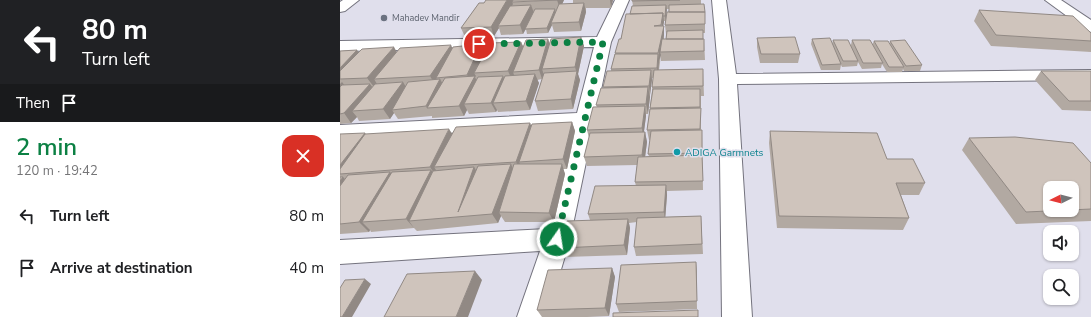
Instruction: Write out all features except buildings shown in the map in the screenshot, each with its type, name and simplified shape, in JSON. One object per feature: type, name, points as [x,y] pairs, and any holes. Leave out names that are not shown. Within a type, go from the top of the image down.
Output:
[{"type":"street","points":[[340,8],[352,0]]},
{"type":"street","points":[[532,317],[557,239],[603,42],[622,0]]},
{"type":"street","points":[[719,0],[728,79],[737,317]]},
{"type":"street","points":[[1052,0],[1091,27]]},
{"type":"street","points":[[340,46],[603,42]]},
{"type":"street","points":[[728,79],[1091,74]]},
{"type":"street","points":[[340,132],[584,119]]},
{"type":"street","points":[[344,257],[557,239]]},
{"type":"place","name":"Mahadev Mandir","points":[[384,18]]},
{"type":"place","name":"ADIGA Garmnets","points":[[677,152]]},
{"type":"route","points":[[479,44],[603,42],[557,239]]}]
